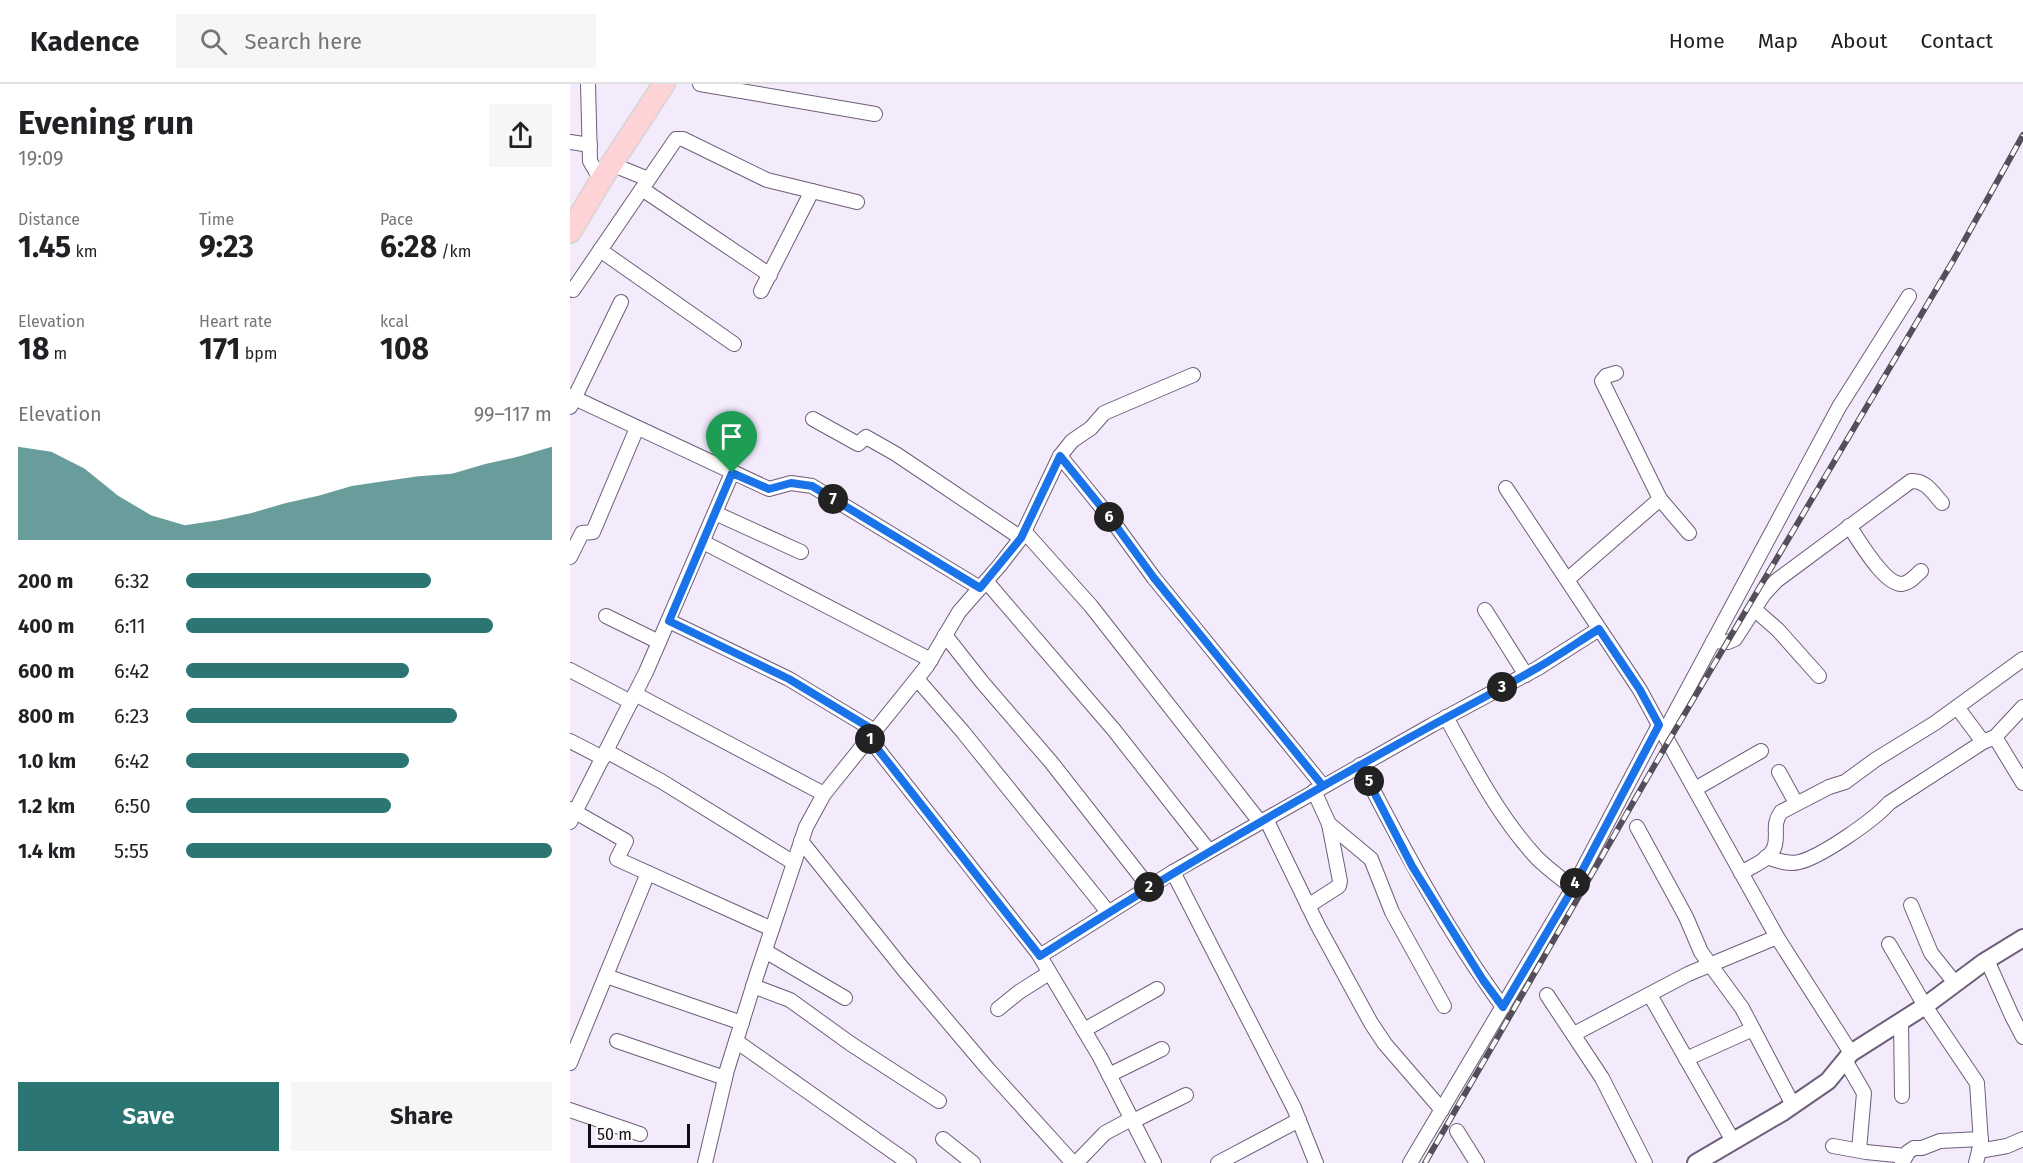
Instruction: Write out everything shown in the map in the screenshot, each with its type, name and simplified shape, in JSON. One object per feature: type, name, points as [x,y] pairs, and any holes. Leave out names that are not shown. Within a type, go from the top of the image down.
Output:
[{"type":"main road","points":[[572,226],[664,84]]},
{"type":"street","points":[[588,84],[590,161],[606,172],[645,184],[770,275]]},
{"type":"street","points":[[700,84],[875,114]]},
{"type":"street","points":[[573,290],[676,139],[683,139],[767,180],[857,202]]},
{"type":"street","points":[[570,142],[590,145]]},
{"type":"street","points":[[760,291],[812,191]]},
{"type":"street","points":[[600,250],[734,344]]},
{"type":"street","points":[[1410,1163],[1573,888],[1713,641],[1839,408],[1908,296]]},
{"type":"street","points":[[621,302],[571,400],[769,489],[791,483],[812,486],[983,585],[1114,730],[1209,851]]},
{"type":"street","points":[[1616,373],[1606,376],[1602,381],[1659,498],[1689,533]]},
{"type":"street","points":[[705,1163],[724,1078],[753,986],[806,826],[824,794],[917,679],[959,612],[1023,535],[1060,456],[1072,441],[1091,428],[1104,413],[1193,375]]},
{"type":"street","points":[[813,419],[858,444],[866,437],[876,442],[1023,535],[1098,615],[1263,820],[1371,1023],[1385,1044],[1442,1110]]},
{"type":"street","points":[[570,557],[575,534],[593,532],[637,428]]},
{"type":"street","points":[[1060,456],[1319,788],[1329,824],[1339,886],[1308,906]]},
{"type":"street","points":[[732,473],[669,621],[633,698],[572,814],[626,841],[617,859],[772,929]]},
{"type":"street","points":[[1713,641],[1728,642],[1735,639],[1754,609],[1776,581],[1911,481],[1920,481],[1942,503]]},
{"type":"street","points":[[1506,488],[1640,690],[1777,937],[1848,1056],[1864,1093],[1858,1150]]},
{"type":"street","points":[[1568,579],[1659,498]]},
{"type":"street","points":[[715,513],[801,552]]},
{"type":"street","points":[[1849,526],[1888,579],[1901,584],[1911,581],[1921,571]]},
{"type":"street","points":[[703,542],[931,660]]},
{"type":"street","points":[[1754,609],[1778,630],[1819,676]]},
{"type":"street","points":[[1485,610],[1526,675]]},
{"type":"street","points":[[606,616],[659,642]]},
{"type":"street","points":[[669,621],[789,679],[872,734],[1040,956],[1109,1075],[1154,1163]]},
{"type":"street","points":[[1040,956],[1173,872],[1446,717],[1526,675],[1599,629]]},
{"type":"street","points":[[945,635],[1051,762],[1149,887]]},
{"type":"street","points":[[1741,873],[1770,855],[1775,845],[1776,819],[1781,812],[1829,787],[1845,782],[1875,760],[1935,723],[2023,659]]},
{"type":"street","points":[[570,670],[633,698],[824,794]]},
{"type":"street","points":[[917,679],[963,732],[1108,912]]},
{"type":"street","points":[[1957,707],[1989,739],[2023,783]]},
{"type":"street","points":[[1766,857],[1790,863],[1800,862],[1820,853],[1880,814],[1889,803],[1989,739],[2023,707]]},
{"type":"street","points":[[1446,717],[1482,784],[1505,819],[1538,858],[1573,888]]},
{"type":"street","points":[[570,741],[661,781],[794,863]]},
{"type":"street","points":[[1695,789],[1761,751]]},
{"type":"street","points":[[1360,765],[1412,866],[1483,980],[1503,1007]]},
{"type":"street","points":[[1779,772],[1796,803]]},
{"type":"street","points":[[1329,824],[1371,859],[1392,912],[1444,1006]]},
{"type":"street","points":[[1637,826],[1686,917],[1701,952],[1742,1008],[1794,1105]]},
{"type":"street","points":[[801,841],[904,970],[988,1069],[1074,1163],[1105,1133],[1186,1095]]},
{"type":"street","points":[[1173,872],[1299,1120],[1316,1163]]},
{"type":"street","points":[[570,1064],[648,873]]},
{"type":"street","points":[[1911,904],[1930,953],[1955,983]]},
{"type":"street","points":[[1574,1034],[1688,974],[1777,937]]},
{"type":"street","points":[[1700,1162],[1794,1105],[1828,1081],[1848,1056],[1925,1006],[1987,960],[2023,938]]},
{"type":"street","points":[[1889,944],[1925,1006],[1977,1083],[1979,1151]]},
{"type":"street","points":[[765,951],[845,998]]},
{"type":"street","points":[[1987,960],[2023,1037]]},
{"type":"street","points":[[998,1009],[1049,973]]},
{"type":"street","points":[[606,976],[742,1023]]},
{"type":"street","points":[[753,986],[790,1000],[851,1044],[939,1101]]},
{"type":"street","points":[[1084,1030],[1157,989]]},
{"type":"street","points":[[1547,995],[1612,1094],[1646,1163]]},
{"type":"street","points":[[1650,995],[1733,1141]]},
{"type":"street","points":[[1901,1021],[1902,1096]]},
{"type":"street","points":[[1686,1059],[1752,1029]]},
{"type":"street","points":[[617,1041],[724,1078]]},
{"type":"street","points":[[736,1041],[909,1163]]},
{"type":"street","points":[[1109,1075],[1162,1049]]},
{"type":"street","points":[[570,1110],[640,1134]]},
{"type":"street","points":[[1218,1163],[1299,1120]]},
{"type":"street","points":[[1457,1131],[1477,1163]]},
{"type":"street","points":[[943,1139],[973,1163]]},
{"type":"street","points":[[1833,1146],[1904,1159],[1914,1148],[1922,1148],[1940,1141],[1979,1151],[2007,1146],[2023,1139]]},
{"type":"railway","points":[[1425,1163],[1668,742],[1953,261],[2023,135]]},
{"type":"route","points":[[732,473],[669,621],[789,679],[875,731],[869,738],[1040,956],[1173,872],[1360,765],[1538,668],[1599,629],[1640,690],[1659,725],[1573,888],[1503,1007],[1483,980],[1412,866],[1360,765],[1323,786],[1154,578],[1111,519],[1060,456],[1021,538],[980,588],[812,486],[791,483],[769,489],[732,473]]}]
